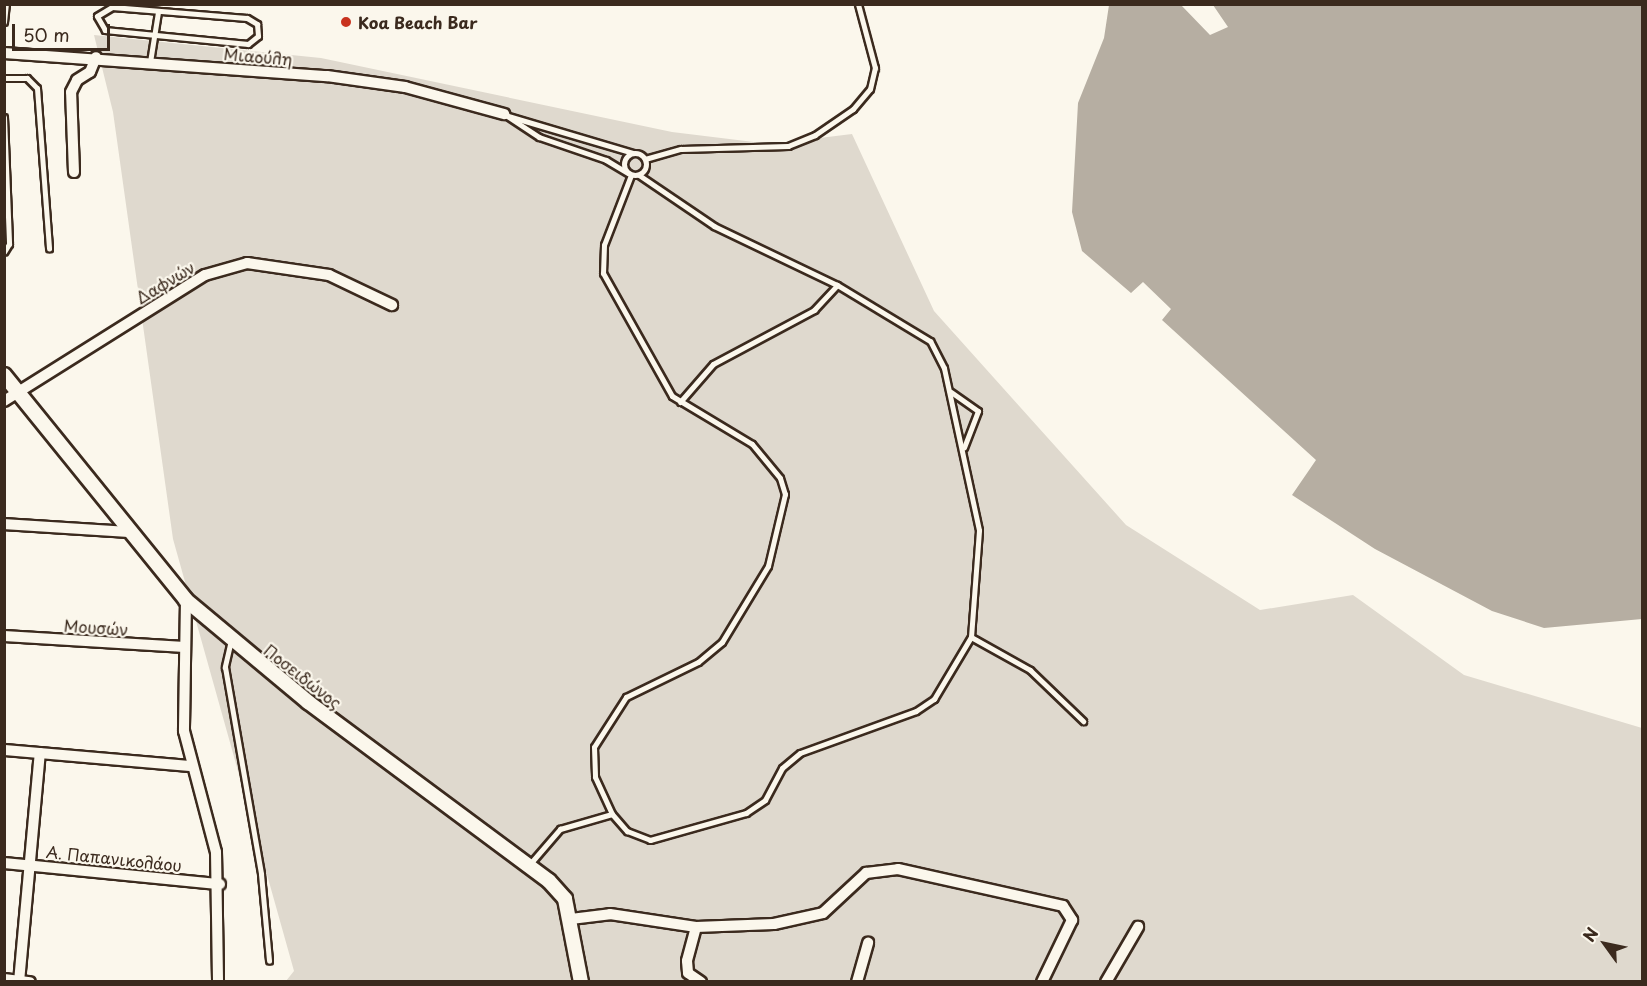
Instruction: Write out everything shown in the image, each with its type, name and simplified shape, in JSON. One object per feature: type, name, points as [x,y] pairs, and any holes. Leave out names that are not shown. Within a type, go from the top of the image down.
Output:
[{"type":"street","name":"Μιαούλη","points":[[4,53],[96,57],[405,87],[504,114]]},
{"type":"street","points":[[74,172],[71,92],[77,80],[90,72],[96,57]]},
{"type":"street","name":"Δαφνών","points":[[4,401],[205,276],[247,263],[328,275],[392,305]]},
{"type":"street","name":"Ποσειδώνος","points":[[4,375],[128,532],[186,600],[231,640],[529,865],[565,899],[571,919],[581,981]]},
{"type":"street","points":[[4,524],[128,532]]},
{"type":"street","points":[[186,600],[184,731],[190,766],[216,852],[220,884],[218,981]]},
{"type":"street","name":"Μουσών","points":[[4,636],[185,647]]},
{"type":"street","points":[[4,750],[190,766]]},
{"type":"street","points":[[4,979],[22,981],[40,753]]},
{"type":"street","name":"Α. Παπανικολάου","points":[[4,863],[220,884]]},
{"type":"street","points":[[571,919],[610,914],[696,927],[810,919],[834,905],[866,873],[898,870],[1064,906],[1072,920],[1042,981]]},
{"type":"street","points":[[696,927],[687,961],[688,973],[700,981]]},
{"type":"street","points":[[1106,981],[1138,927]]},
{"type":"street","points":[[857,981],[868,943]]},
{"type":"lane","points":[[4,22],[6,4]]},
{"type":"lane","points":[[504,114],[633,153],[645,159],[681,149],[800,143],[853,109],[870,89],[875,68],[858,4]]},
{"type":"lane","points":[[105,7],[247,18],[257,24],[258,36],[248,44],[154,36],[105,30],[97,16],[105,7]]},
{"type":"lane","points":[[150,62],[158,12]]},
{"type":"lane","points":[[4,78],[27,78],[37,88],[49,249]]},
{"type":"lane","points":[[504,114],[539,137],[596,155],[629,174],[639,175],[714,226],[837,285],[930,341],[950,392],[964,449],[979,530],[971,637],[926,706],[800,753],[782,768],[765,800],[746,813],[650,840],[627,831],[612,814],[593,764],[594,747],[614,708],[643,686],[698,662],[722,642],[768,566],[786,511],[780,478],[767,459],[752,444],[680,402],[667,389],[603,273],[604,245],[629,174],[623,163],[633,153]]},
{"type":"lane","points":[[4,117],[9,244],[4,252]]},
{"type":"lane","points":[[639,175],[645,159]]},
{"type":"lane","points":[[680,402],[713,364],[814,309],[837,285]]},
{"type":"lane","points":[[950,392],[978,411],[964,449]]},
{"type":"lane","points":[[971,637],[1030,670],[1083,721]]},
{"type":"lane","points":[[231,640],[225,667],[261,874],[269,961]]},
{"type":"lane","points":[[529,865],[560,829],[612,814]]},
{"type":"shaded area","points":[[1109,5],[1181,5],[1210,35],[1228,27],[1213,5],[1642,5],[1642,619],[1544,628],[1492,611],[1375,549],[1292,495],[1316,460],[1162,320],[1171,309],[1143,282],[1131,293],[1082,251],[1072,212],[1078,103],[1104,38]]},
{"type":"shaded area","points":[[94,35],[321,58],[672,132],[771,144],[852,134],[934,311],[1126,525],[1260,610],[1353,595],[1464,675],[1642,728],[1642,981],[286,981],[294,971],[173,539],[113,112]]},
{"type":"place","name":"Koa Beach Bar","points":[[346,22]]}]
